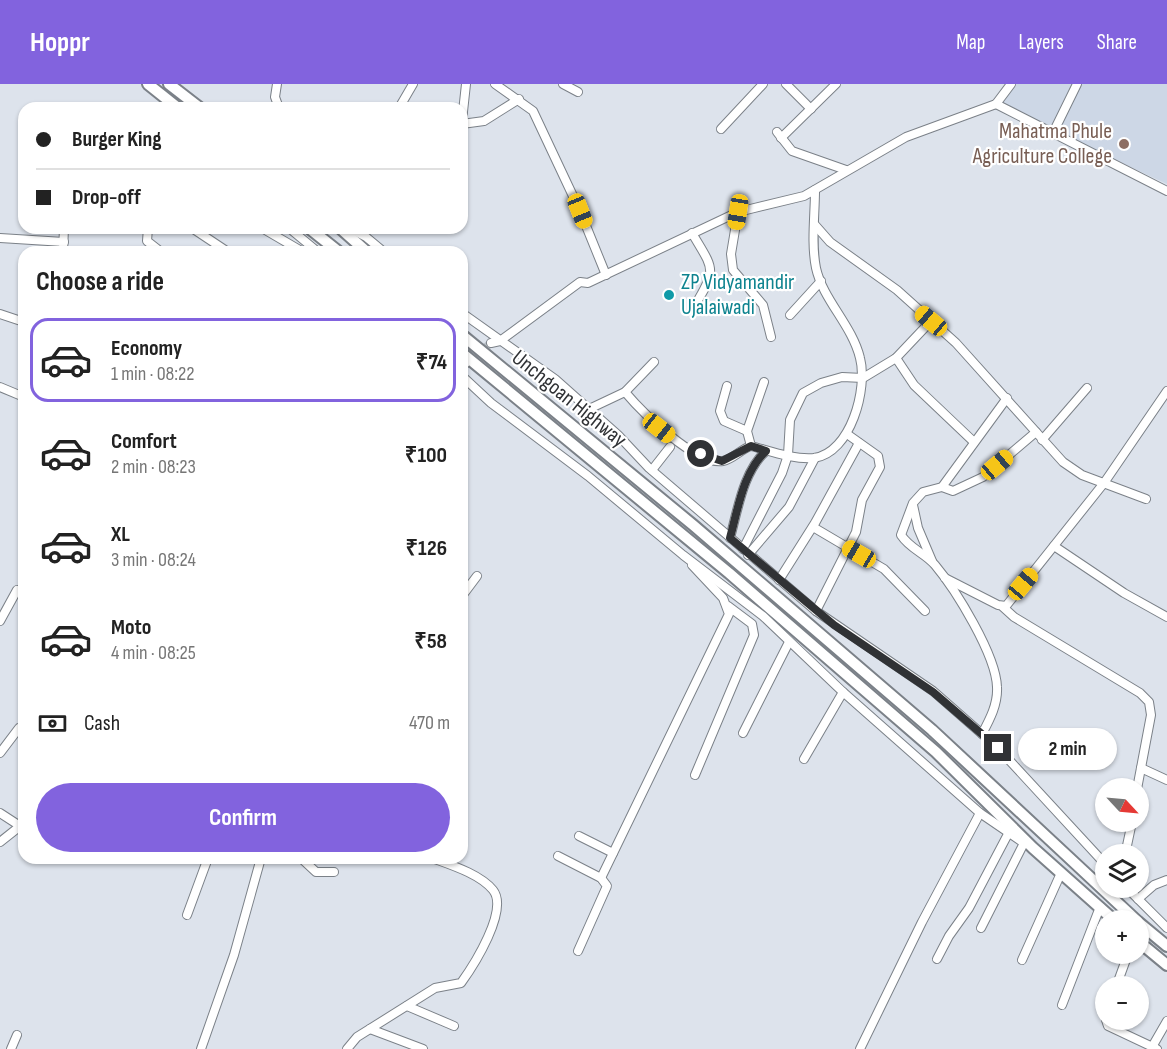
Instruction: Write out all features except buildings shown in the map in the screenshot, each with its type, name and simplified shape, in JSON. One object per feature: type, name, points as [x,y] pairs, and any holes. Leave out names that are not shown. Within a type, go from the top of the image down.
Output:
[{"type":"highway","points":[[148,84],[170,102]]},
{"type":"highway","points":[[169,84],[192,102]]},
{"type":"highway","points":[[316,234],[332,246]]},
{"type":"highway","points":[[347,234],[360,246]]},
{"type":"highway","name":"Unchgoan Highway","points":[[468,340],[724,551],[932,730],[1126,910]]},
{"type":"highway","points":[[468,364],[720,566],[936,752],[1028,845],[1103,910]]},
{"type":"highway","name":"Unchgoan Highway","points":[[1149,930],[1167,946]]},
{"type":"highway","points":[[1149,950],[1167,965]]},
{"type":"street","points":[[277,84],[275,97],[277,102]]},
{"type":"street","points":[[402,102],[413,84]]},
{"type":"street","points":[[464,102],[466,84]]},
{"type":"street","points":[[495,84],[519,99],[532,111],[550,144],[606,275]]},
{"type":"street","points":[[563,84],[578,92]]},
{"type":"street","points":[[722,129],[763,84]]},
{"type":"street","points":[[786,84],[811,109]]},
{"type":"street","points":[[836,84],[811,109],[779,135],[792,151],[846,170]]},
{"type":"street","points":[[491,343],[500,341],[580,282],[588,283],[738,212],[787,201],[815,190],[906,137],[996,104],[1011,84]]},
{"type":"street","points":[[1052,135],[1077,84]]},
{"type":"street","points":[[468,121],[484,120],[519,99]]},
{"type":"street","points":[[996,104],[1052,135],[1167,191]]},
{"type":"street","points":[[746,552],[789,507],[815,458],[836,445],[847,434],[855,414],[862,378],[855,345],[816,269],[815,190]]},
{"type":"street","points":[[738,212],[731,254],[733,270],[763,305],[771,337]]},
{"type":"street","points":[[815,224],[830,242],[897,290],[931,321],[1007,398],[1042,440],[1072,470],[1146,499]]},
{"type":"street","points":[[692,233],[712,269],[710,280],[695,305]]},
{"type":"street","points":[[64,234],[64,246]]},
{"type":"street","points":[[148,234],[147,241],[153,246]]},
{"type":"street","points":[[201,234],[219,246]]},
{"type":"street","points":[[272,234],[293,246]]},
{"type":"street","points":[[296,234],[311,246]]},
{"type":"street","points":[[360,234],[377,246]]},
{"type":"street","points":[[0,238],[64,242]]},
{"type":"street","points":[[790,315],[821,281]]},
{"type":"street","points":[[0,314],[18,320]]},
{"type":"street","points":[[468,317],[555,379],[652,470],[816,611],[933,692],[1017,768],[1095,854]]},
{"type":"street","points":[[746,552],[788,455],[790,420],[803,393],[820,382],[842,377],[862,378],[896,358],[931,321]]},
{"type":"street","points":[[896,358],[914,385],[974,442]]},
{"type":"street","points":[[589,409],[625,392],[654,363]]},
{"type":"street","points":[[468,382],[491,403],[588,476],[683,555],[747,603],[843,692],[980,813],[1008,834],[1028,845],[981,928]]},
{"type":"street","points":[[751,446],[747,431],[764,382]]},
{"type":"street","points":[[728,386],[720,411],[724,421],[747,431]]},
{"type":"street","points":[[0,387],[18,394]]},
{"type":"street","points":[[1042,440],[1087,388]]},
{"type":"street","points":[[1003,607],[1104,483],[1167,391]]},
{"type":"street","points":[[625,392],[648,419],[671,437],[711,460],[722,461],[751,446],[766,451],[815,458]]},
{"type":"street","points":[[942,487],[1007,398]]},
{"type":"street","points":[[933,563],[909,547],[901,535],[913,503],[923,492],[942,487],[953,491],[983,477],[1036,432]]},
{"type":"street","points":[[816,611],[848,548],[860,520],[862,500],[881,461],[878,456],[847,434]]},
{"type":"street","points":[[779,580],[813,527],[859,443]]},
{"type":"street","points":[[652,470],[670,447]]},
{"type":"street","points":[[730,538],[747,480],[758,458],[766,451]]},
{"type":"street","points":[[913,503],[918,528],[933,563],[962,605],[994,668],[996,699],[982,734]]},
{"type":"street","points":[[813,527],[895,578],[910,598],[925,611]]},
{"type":"street","points":[[1054,546],[1124,593],[1167,616]]},
{"type":"street","points":[[683,555],[728,606],[752,624],[754,635],[695,775]]},
{"type":"street","points":[[468,588],[477,576]]},
{"type":"street","points":[[944,578],[1003,607],[1014,617],[1140,693],[1149,702],[1151,715],[1139,778]]},
{"type":"street","points":[[0,621],[17,590]]},
{"type":"street","points":[[601,878],[729,614],[728,606]]},
{"type":"street","points":[[742,733],[789,642]]},
{"type":"street","points":[[804,759],[843,692]]},
{"type":"street","points":[[0,753],[18,729]]},
{"type":"street","points":[[1141,768],[1167,780]]},
{"type":"street","points":[[0,813],[18,822]]},
{"type":"street","points":[[860,1049],[922,922],[980,813]]},
{"type":"street","points":[[0,842],[18,827]]},
{"type":"street","points":[[937,959],[969,908],[1008,834]]},
{"type":"street","points":[[579,836],[613,853]]},
{"type":"street","points":[[558,856],[601,878],[606,883],[607,891],[578,951]]},
{"type":"street","points":[[187,915],[206,864]]},
{"type":"street","points":[[201,1049],[234,955],[259,864]]},
{"type":"street","points":[[307,864],[316,872],[334,872]]},
{"type":"street","points":[[347,1049],[357,1037],[435,988],[462,983],[484,947],[498,900],[493,890],[447,864]]},
{"type":"street","points":[[1022,960],[1061,873]]},
{"type":"street","points":[[1167,880],[1154,885],[1138,899],[1167,928]]},
{"type":"street","points":[[1062,1005],[1100,907]]},
{"type":"street","points":[[407,1006],[454,1026]]},
{"type":"street","points":[[1115,1030],[1143,1046],[1155,1048],[1167,1021]]},
{"type":"street","points":[[370,1029],[423,1049]]},
{"type":"street","points":[[11,1049],[17,1035]]},
{"type":"shaded area","name":"Mahatma Phule Agriculture College","points":[[1011,84],[1167,84],[1167,184],[996,104]]},
{"type":"tunnel","points":[[468,361],[491,343]]},
{"type":"place","name":"Mahatma Phule Agriculture College","points":[[1124,144]]},
{"type":"place","name":"ZP Vidyamandir Ujalaiwadi","points":[[669,295]]},
{"type":"route","points":[[701,454],[711,460],[722,461],[746,447],[751,446],[766,451],[758,458],[747,480],[730,538],[834,625],[870,651],[915,678],[998,748]]}]
